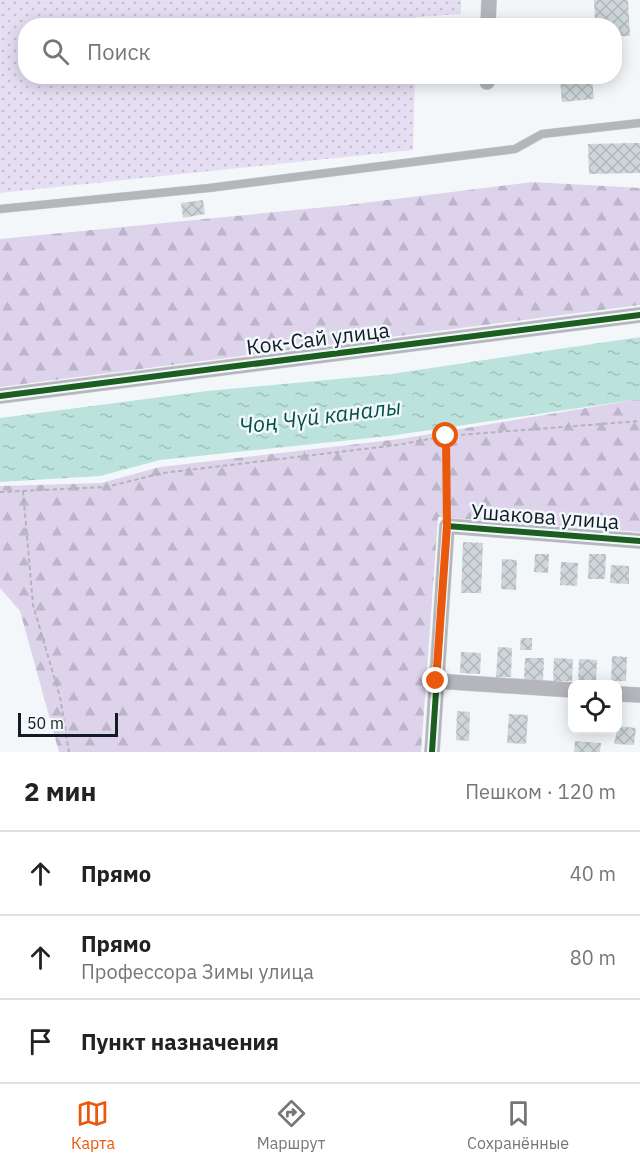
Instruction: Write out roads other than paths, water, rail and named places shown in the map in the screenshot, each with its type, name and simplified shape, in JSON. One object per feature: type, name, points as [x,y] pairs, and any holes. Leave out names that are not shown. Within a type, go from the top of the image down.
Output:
[{"type":"street","points":[[488,18],[489,0]]},
{"type":"street","name":"Кок-Сай улица","points":[[0,396],[640,315]]},
{"type":"street","name":"Ушакова улица","points":[[436,681],[447,526],[640,541]]},
{"type":"street","points":[[432,752],[436,681],[568,690]]},
{"type":"street","points":[[622,694],[640,695]]},
{"type":"lane","points":[[0,209],[209,188],[515,149],[542,134],[640,123]]},
{"type":"water","name":"Чоң Чүй каналы","points":[[640,337],[640,399],[389,436],[160,460],[100,476],[0,482],[0,418],[207,391],[391,374]]}]
